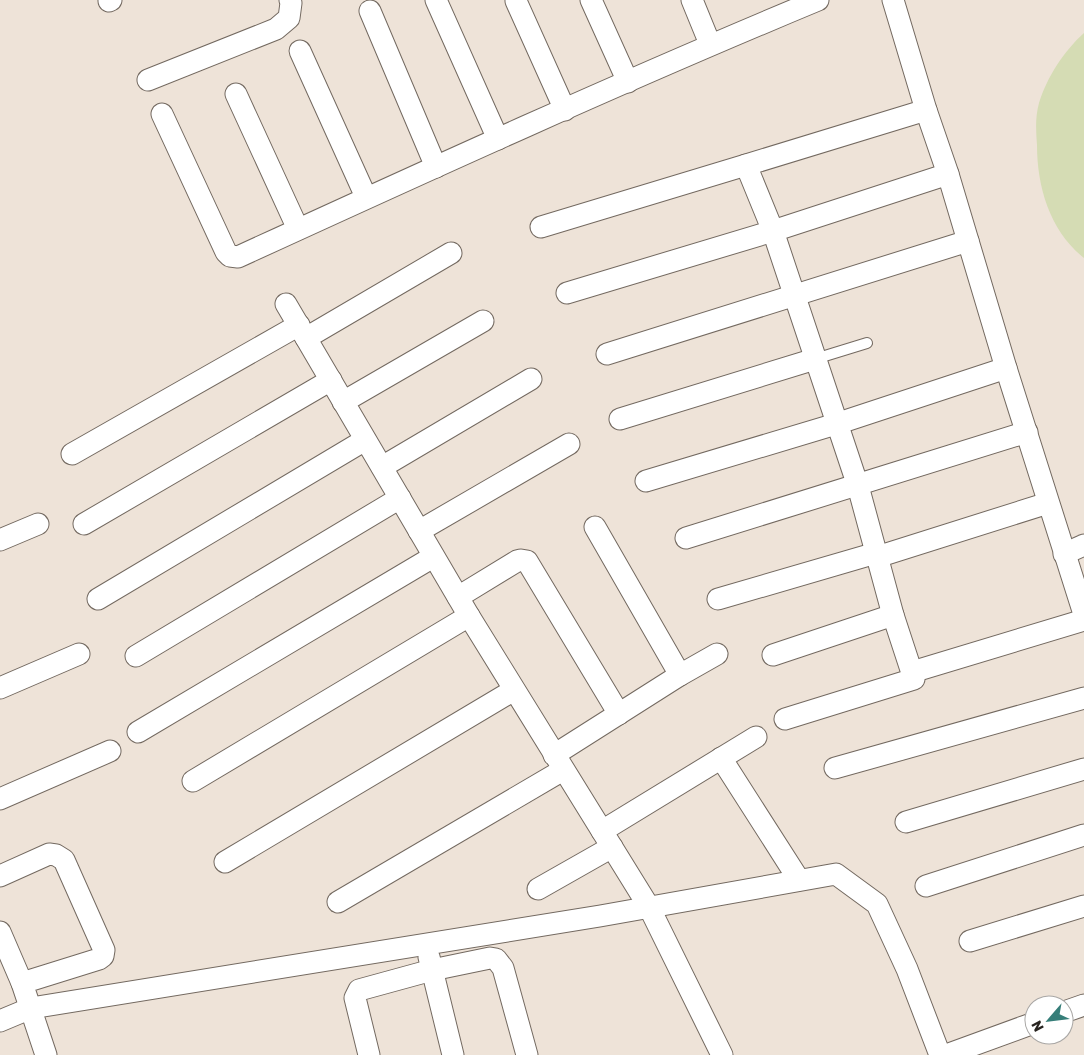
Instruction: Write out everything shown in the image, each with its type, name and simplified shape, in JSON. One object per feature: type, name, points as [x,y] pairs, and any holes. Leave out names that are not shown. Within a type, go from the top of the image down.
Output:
[{"type":"street","points":[[148,80],[276,29],[289,18],[290,0]]},
{"type":"street","points":[[436,0],[498,139]]},
{"type":"street","points":[[591,0],[628,82]]},
{"type":"street","points":[[692,0],[710,44]]},
{"type":"street","points":[[162,114],[226,252],[230,256],[238,257],[366,197],[628,82],[794,5],[818,0]]},
{"type":"street","points":[[893,0],[1084,614]]},
{"type":"street","points":[[516,1],[564,110]]},
{"type":"street","points":[[370,11],[436,167]]},
{"type":"street","points":[[300,51],[366,197]]},
{"type":"street","points":[[236,94],[298,229]]},
{"type":"street","points":[[541,227],[926,110]]},
{"type":"street","points":[[746,165],[773,231],[858,486],[893,615],[914,679],[786,719]]},
{"type":"street","points":[[567,293],[773,231],[948,174]]},
{"type":"street","points":[[607,354],[968,241]]},
{"type":"street","points":[[72,454],[451,253]]},
{"type":"street","points":[[286,304],[433,557],[649,907],[722,1055]]},
{"type":"street","points":[[343,402],[483,321]]},
{"type":"street","points":[[620,419],[815,359]]},
{"type":"street","points":[[646,481],[836,424],[1006,368]]},
{"type":"street","points":[[382,467],[531,379]]},
{"type":"street","points":[[84,524],[331,380]]},
{"type":"street","points":[[686,538],[1027,432]]},
{"type":"street","points":[[98,599],[365,440]]},
{"type":"street","points":[[419,532],[569,444]]},
{"type":"street","points":[[136,656],[400,498]]},
{"type":"street","points":[[718,599],[877,555],[1048,503]]},
{"type":"street","points":[[0,540],[38,524]]},
{"type":"street","points":[[595,527],[680,675]]},
{"type":"street","points":[[1064,554],[1084,545]]},
{"type":"street","points":[[138,732],[433,557]]},
{"type":"street","points":[[458,597],[517,561],[527,561],[619,714]]},
{"type":"street","points":[[773,654],[893,615]]},
{"type":"street","points":[[193,782],[469,616]]},
{"type":"street","points":[[912,672],[1084,620]]},
{"type":"street","points":[[0,688],[79,654]]},
{"type":"street","points":[[338,902],[558,762],[619,714],[717,654]]},
{"type":"street","points":[[225,862],[514,690]]},
{"type":"street","points":[[835,768],[1084,698]]},
{"type":"street","points":[[538,889],[721,758],[756,737]]},
{"type":"street","points":[[0,799],[110,751]]},
{"type":"street","points":[[721,758],[799,880]]},
{"type":"street","points":[[906,822],[1084,769]]},
{"type":"street","points":[[926,886],[1084,835]]},
{"type":"street","points":[[0,876],[49,854],[56,855],[64,860],[104,950],[103,956],[99,959],[22,983]]},
{"type":"street","points":[[0,1021],[31,1008],[649,907],[836,874],[877,904],[907,969],[940,1055]]},
{"type":"street","points":[[970,941],[1084,906]]},
{"type":"street","points":[[0,932],[22,983],[46,1055]]},
{"type":"street","points":[[426,944],[453,1055]]},
{"type":"street","points":[[369,1055],[355,998],[359,990],[432,970],[490,958],[496,959],[503,968],[527,1055]]},
{"type":"street","points":[[946,1055],[1024,1027]]},
{"type":"lane","points":[[815,359],[867,343]]},
{"type":"green space","points":[[1084,33],[1084,258],[1062,235],[1048,207],[1040,177],[1036,124],[1042,93],[1051,74],[1070,48]]}]
